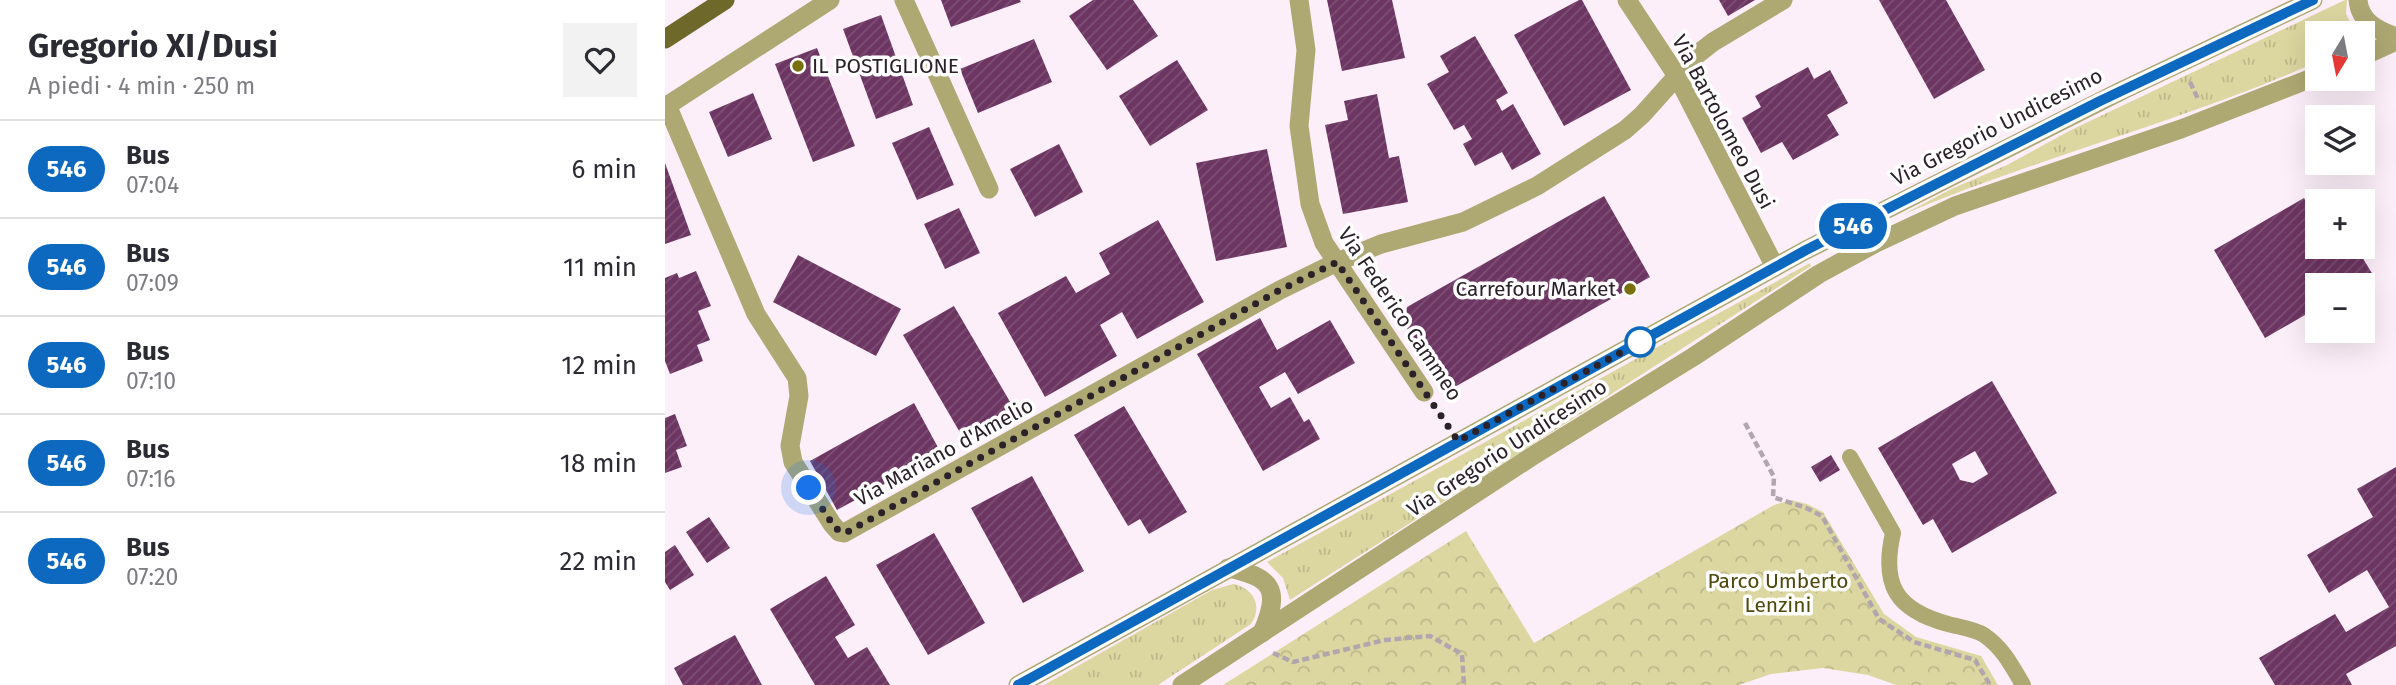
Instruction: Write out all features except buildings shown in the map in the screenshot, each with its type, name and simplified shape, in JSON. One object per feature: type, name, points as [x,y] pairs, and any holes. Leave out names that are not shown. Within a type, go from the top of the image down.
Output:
[{"type":"main road","points":[[665,40],[725,0]]},
{"type":"street","points":[[666,106],[808,6],[830,0]]},
{"type":"street","points":[[904,0],[989,189]]},
{"type":"street","name":"Via Federico Cammeo","points":[[1299,0],[1306,50],[1299,126],[1308,191],[1318,230],[1424,392]]},
{"type":"street","name":"Via Bartolomeo Dusi","points":[[1627,0],[1677,76],[1775,267]]},
{"type":"street","points":[[1337,262],[1381,244],[1463,222],[1537,186],[1625,130],[1642,116],[1694,57],[1713,42],[1783,0]]},
{"type":"street","name":"Via Gregorio Undicesimo","points":[[1018,685],[1775,267],[2050,126],[2313,0]]},
{"type":"street","points":[[2358,0],[2361,15],[2367,22],[2396,39]]},
{"type":"street","points":[[2375,50],[2396,39]]},
{"type":"street","name":"Via Gregorio Undicesimo","points":[[1182,685],[1531,457],[1693,357],[1819,274],[1874,244],[1955,206],[2181,129],[2305,81]]},
{"type":"street","name":"Via Mariano d'Amelio","points":[[666,106],[756,314],[797,378],[799,396],[790,446],[793,462],[839,532],[844,533],[1280,290],[1337,262]]},
{"type":"street","points":[[1228,568],[1255,575],[1270,588],[1273,598],[1271,608],[1256,637]]},
{"type":"lane","points":[[1850,457],[1893,533],[1889,551],[1892,586],[1900,601],[1929,619],[1980,633],[2000,647],[2023,685]]},
{"type":"path","points":[[2186,74],[2202,110]]},
{"type":"path","points":[[1745,424],[1774,477],[1773,497],[1822,516],[1879,619],[1914,642],[1975,660],[1990,685]]},
{"type":"path","points":[[1256,637],[1293,662],[1385,640],[1430,636],[1462,654],[1464,685]]},
{"type":"green space","points":[[2347,0],[2346,14],[2350,21],[2305,21],[2305,67],[2214,103],[2005,175],[1902,215],[1951,189],[2007,165],[2071,130]]},
{"type":"green space","points":[[1810,263],[1811,266],[1290,600],[1283,578],[1267,562]]},
{"type":"green space","name":"Parco Umberto Lenzini","points":[[1791,500],[1823,512],[1884,614],[1916,637],[1981,656],[1998,685],[1896,685],[1868,675],[1823,668],[1771,674],[1739,685],[1223,685],[1466,531],[1534,643],[1774,505]]},
{"type":"green space","points":[[1233,584],[1246,589],[1254,599],[1256,611],[1251,624],[1158,685],[1044,685],[1212,590]]},
{"type":"bus line","name":"546","points":[[1018,685],[1806,250],[2100,101],[2313,0]]},
{"type":"place","name":"IL POSTIGLIONE","points":[[798,66]]},
{"type":"place","name":"Carrefour Market","points":[[1630,289]]},
{"type":"route","points":[[809,488],[835,528],[839,532],[849,531],[1280,290],[1337,262],[1458,441],[1640,342]]}]
